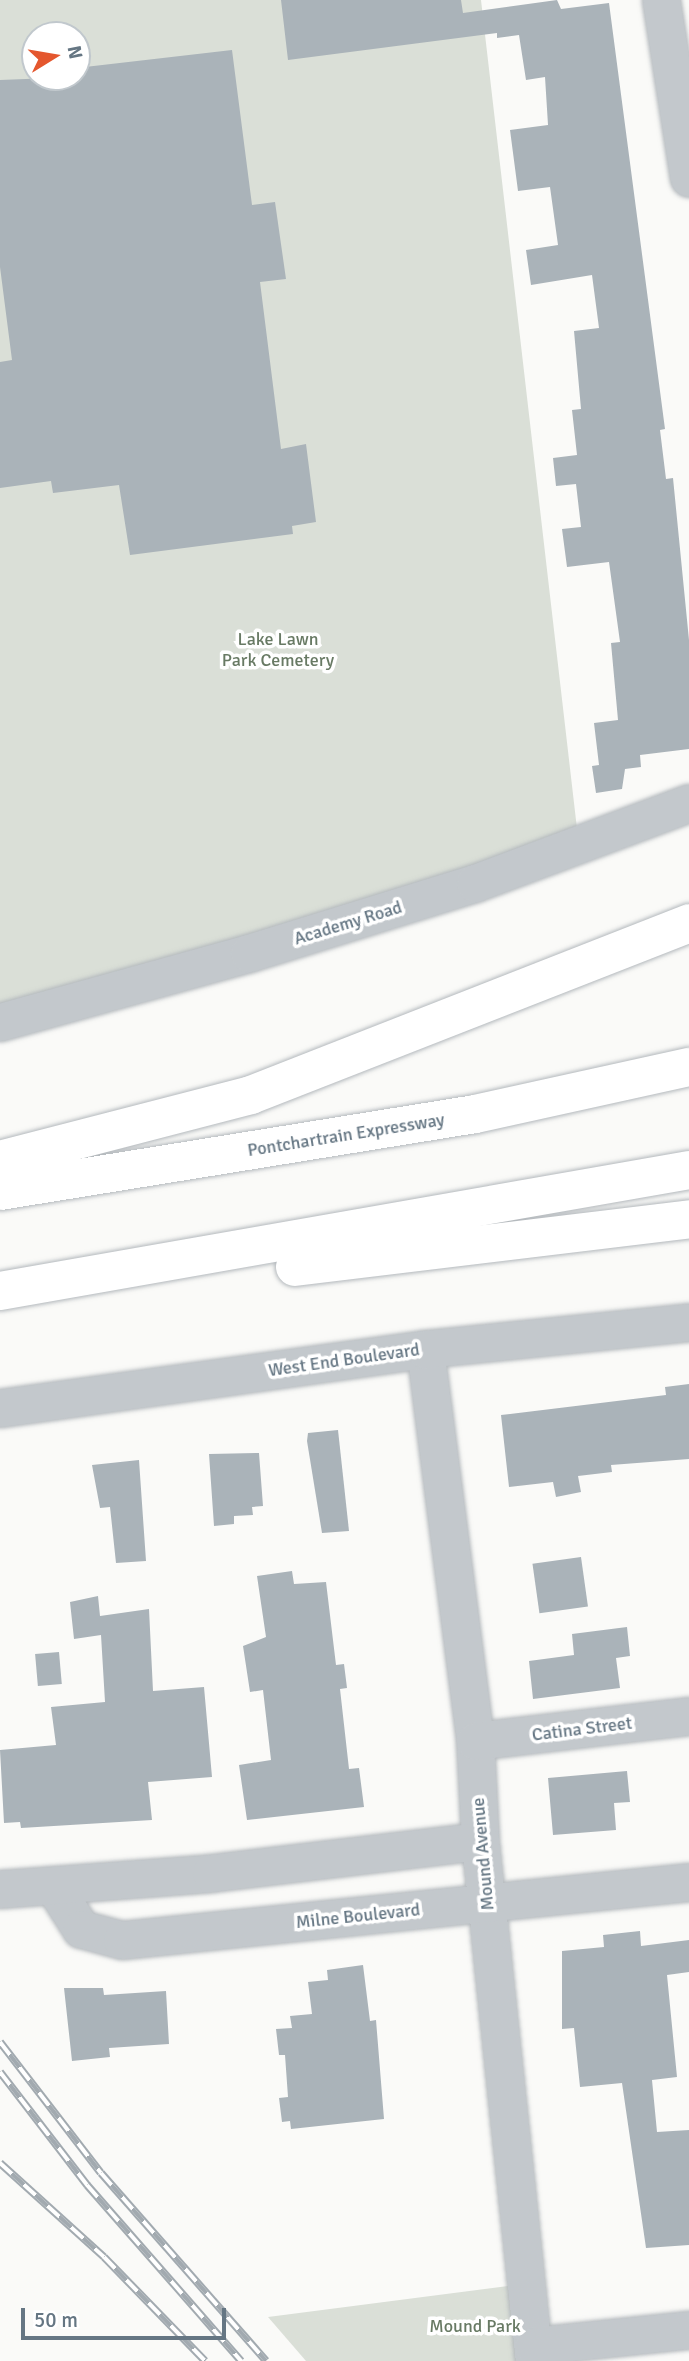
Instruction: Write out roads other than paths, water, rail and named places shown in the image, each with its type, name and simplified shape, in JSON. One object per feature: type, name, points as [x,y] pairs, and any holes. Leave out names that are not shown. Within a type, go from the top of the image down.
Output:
[{"type":"highway","points":[[0,1160],[251,1095],[689,923]]},
{"type":"highway","name":"Pontchartrain Expressway","points":[[0,1191],[475,1114],[689,1067]]},
{"type":"highway","points":[[0,1292],[689,1170]]},
{"type":"highway","points":[[0,1292],[233,1275],[689,1219]]},
{"type":"street","points":[[661,0],[689,178]]},
{"type":"street","name":"Academy Road","points":[[0,1021],[249,953],[475,883],[689,803]]},
{"type":"street","name":"West End Boulevard","points":[[0,1408],[425,1349],[689,1322]]},
{"type":"street","name":"Mound Avenue","points":[[425,1349],[475,1741],[480,1841],[533,2354]]},
{"type":"street","name":"Catina Street","points":[[475,1741],[689,1716]]},
{"type":"street","points":[[0,1889],[480,1841]]},
{"type":"street","name":"Milne Boulevard","points":[[53,1885],[82,1928],[122,1940],[689,1882]]},
{"type":"street","points":[[533,2354],[689,2330]]},
{"type":"railway","points":[[0,2042],[101,2173],[266,2361]]},
{"type":"railway","points":[[0,2072],[87,2185],[241,2361]]},
{"type":"railway","points":[[0,2163],[104,2257],[205,2361]]},
{"type":"park label","name":"Lake Lawn Park Cemetery","points":[[278,650]]},
{"type":"park label","name":"Mound Park","points":[[475,2326]]}]
